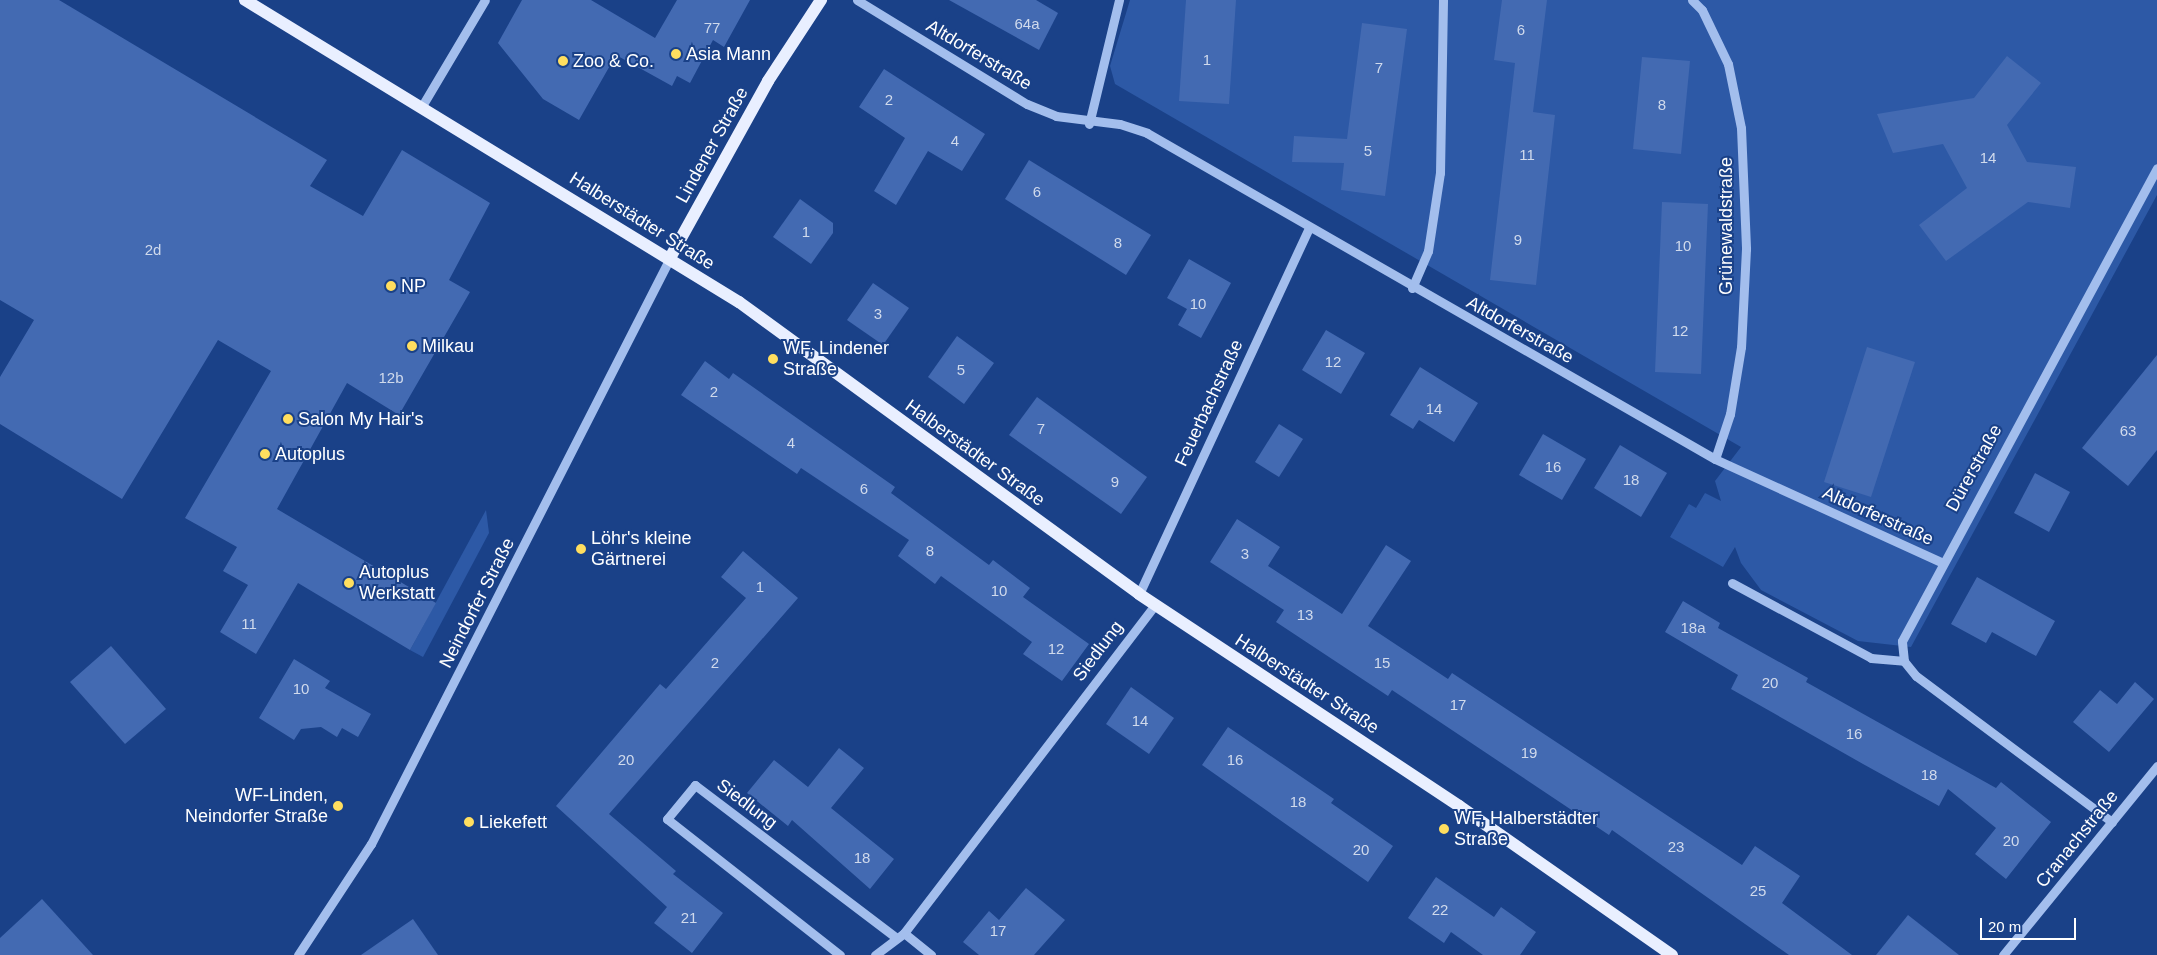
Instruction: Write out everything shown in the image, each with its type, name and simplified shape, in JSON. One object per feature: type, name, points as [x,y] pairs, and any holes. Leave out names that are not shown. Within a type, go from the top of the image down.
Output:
[{"type":"main road","name":"Halberstädter Straße","points":[[245,0],[422,106],[739,302],[1138,594],[1459,806],[1672,955]]},
{"type":"main road","name":"Lindener Straße","points":[[670,258],[768,81],[820,0]]},
{"type":"street","points":[[422,106],[485,0]]},
{"type":"street","name":"Altdorferstraße","points":[[857,0],[1027,104],[1089,124],[1120,124],[1147,134],[1412,288],[1715,460],[1941,562]]},
{"type":"street","points":[[1089,124],[1119,0]]},
{"type":"street","points":[[1412,288],[1428,251],[1440,173],[1443,0]]},
{"type":"street","name":"Grünewaldstraße","points":[[1692,0],[1702,10],[1728,64],[1741,128],[1746,249],[1741,347],[1730,414],[1715,460]]},
{"type":"street","name":"Dürerstraße","points":[[1904,661],[1902,641],[1941,562],[2157,168]]},
{"type":"street","name":"Feuerbachstraße","points":[[1138,594],[1309,227]]},
{"type":"street","name":"Neindorfer Straße","points":[[298,955],[371,844],[670,258]]},
{"type":"street","points":[[1732,582],[1871,658],[1904,661],[1916,676],[2112,822]]},
{"type":"street","name":"Siedlung","points":[[904,932],[1155,604]]},
{"type":"street","name":"Cranachstraße","points":[[2003,955],[2157,766]]},
{"type":"street","name":"Siedlung","points":[[840,955],[667,819],[695,785],[894,936]]},
{"type":"street","points":[[875,955],[894,936],[904,932],[931,955]]},
{"type":"shaded area","points":[[1130,0],[2157,0],[2157,195],[1911,647],[1858,641],[1761,590],[1741,563],[1735,547],[1723,567],[1670,537],[1689,504],[1696,508],[1705,493],[1721,501],[1715,481],[1741,447],[1115,84],[1110,66]]},
{"type":"shaded area","points":[[486,510],[489,533],[423,657],[410,650]]},
{"type":"building","points":[[0,0],[59,0],[327,160],[310,186],[363,216],[402,150],[490,203],[449,280],[470,292],[399,415],[347,383],[277,509],[436,603],[410,650],[298,583],[256,654],[220,632],[248,585],[223,571],[237,547],[185,518],[271,371],[218,340],[122,499],[0,424],[0,377],[34,320],[0,300]]},
{"type":"building","name":"Zoo & Co.","points":[[522,0],[591,0],[655,38],[677,0],[750,0],[724,47],[713,40],[690,83],[677,76],[672,86],[616,55],[579,120],[543,99],[498,43]]},
{"type":"building","points":[[949,0],[1036,0],[1058,13],[1039,50]]},
{"type":"building","points":[[1186,0],[1236,0],[1229,104],[1179,101]]},
{"type":"building","points":[[1502,0],[1547,0],[1533,112],[1555,115],[1536,285],[1490,280],[1515,63],[1494,60]]},
{"type":"building","points":[[1362,23],[1407,29],[1385,196],[1341,190],[1344,163],[1292,162],[1294,136],[1347,139]]},
{"type":"building","points":[[2007,56],[2041,83],[2007,125],[2027,162],[2076,167],[2070,208],[2028,202],[1946,261],[1919,225],[1967,188],[1943,144],[1893,153],[1877,114],[1974,98]]},
{"type":"building","points":[[1642,57],[1690,61],[1681,154],[1633,149]]},
{"type":"building","points":[[884,69],[985,134],[962,171],[928,151],[896,205],[874,191],[905,138],[859,107]]},
{"type":"building","points":[[1029,160],[1151,235],[1126,275],[1005,199]]},
{"type":"building","points":[[800,199],[833,223],[833,233],[811,264],[773,237]]},
{"type":"building","points":[[1662,202],[1708,204],[1701,374],[1655,372]]},
{"type":"building","points":[[1189,259],[1231,283],[1201,338],[1178,325],[1187,309],[1167,298]]},
{"type":"building","points":[[873,283],[909,308],[883,345],[847,320]]},
{"type":"building","points":[[1326,330],[1365,353],[1341,394],[1302,370]]},
{"type":"building","points":[[957,336],[994,363],[964,404],[928,377]]},
{"type":"building","points":[[1867,347],[1915,362],[1871,497],[1824,482]]},
{"type":"building","points":[[2157,355],[2157,450],[2128,486],[2082,448]]},
{"type":"building","points":[[705,361],[729,379],[733,373],[895,487],[891,493],[989,565],[993,560],[1030,588],[1023,597],[1089,644],[1062,681],[1023,654],[1032,642],[941,576],[935,584],[898,556],[909,540],[801,468],[797,474],[681,395]]},
{"type":"building","points":[[1420,367],[1478,403],[1454,442],[1419,420],[1413,429],[1390,415]]},
{"type":"building","points":[[1037,397],[1147,477],[1121,514],[1009,435]]},
{"type":"building","points":[[1279,424],[1303,439],[1279,477],[1255,462]]},
{"type":"building","points":[[1543,434],[1586,459],[1562,500],[1519,475]]},
{"type":"building","points":[[1620,445],[1667,473],[1641,517],[1594,488]]},
{"type":"building","points":[[2035,473],[2070,492],[2049,532],[2014,513]]},
{"type":"building","points":[[1237,519],[1280,547],[1268,566],[1342,614],[1386,545],[1411,561],[1368,626],[1448,679],[1452,673],[1742,865],[1755,846],[1800,876],[1782,903],[1852,955],[1789,955],[1612,830],[1609,835],[1392,690],[1388,696],[1276,622],[1284,610],[1210,562]]},
{"type":"building","points":[[743,551],[798,598],[609,814],[676,871],[673,874],[723,913],[692,953],[654,923],[667,907],[556,806],[660,684],[666,689],[746,598],[721,577]]},
{"type":"building","points":[[1977,577],[2055,621],[2036,656],[1992,632],[1986,643],[1951,624]]},
{"type":"building","points":[[1683,601],[1720,623],[1718,628],[1808,678],[1806,682],[1996,788],[2001,782],[2051,822],[2006,879],[1975,854],[1996,828],[1948,789],[1939,806],[1731,689],[1738,675],[1665,632]]},
{"type":"building","points":[[111,646],[166,709],[125,744],[70,682]]},
{"type":"building","points":[[294,659],[330,681],[325,688],[371,714],[358,737],[342,728],[337,737],[321,727],[301,729],[294,740],[259,718]]},
{"type":"building","points":[[2135,682],[2154,699],[2109,752],[2073,722],[2100,690],[2117,704]]},
{"type":"building","points":[[1131,687],[1174,718],[1149,754],[1106,724]]},
{"type":"building","points":[[1228,727],[1334,799],[1331,803],[1393,846],[1368,882],[1202,765]]},
{"type":"building","points":[[839,748],[864,768],[831,808],[894,859],[870,889],[792,820],[788,826],[747,793],[774,760],[808,787]]},
{"type":"building","points":[[1436,877],[1494,917],[1501,907],[1536,932],[1520,955],[1483,955],[1451,932],[1444,943],[1408,918]]},
{"type":"building","points":[[1026,888],[1065,920],[1034,955],[979,955],[963,942],[989,911],[999,920]]},
{"type":"building","points":[[42,899],[93,955],[0,955],[0,938]]},
{"type":"building","points":[[1908,915],[1959,955],[1876,955]]},
{"type":"building","points":[[413,919],[438,955],[361,955]]},
{"type":"place","name":"Asia Mann","points":[[676,54]]},
{"type":"place","name":"Zoo & Co.","points":[[563,61]]},
{"type":"place","name":"NP","points":[[391,286]]},
{"type":"place","name":"Milkau","points":[[412,346]]},
{"type":"place","name":"WF, Lindener Straße","points":[[773,359]]},
{"type":"place","name":"Salon My Hair's","points":[[288,419]]},
{"type":"place","name":"Autoplus","points":[[265,454]]},
{"type":"place","name":"Löhr's kleine Gärtnerei","points":[[581,549]]},
{"type":"place","name":"Autoplus Werkstatt","points":[[349,583]]},
{"type":"place","name":"WF-Linden, Neindorfer Straße","points":[[338,806]]},
{"type":"place","name":"Liekefett","points":[[469,822]]},
{"type":"place","name":"WF, Halberstädter Straße","points":[[1444,829]]}]
